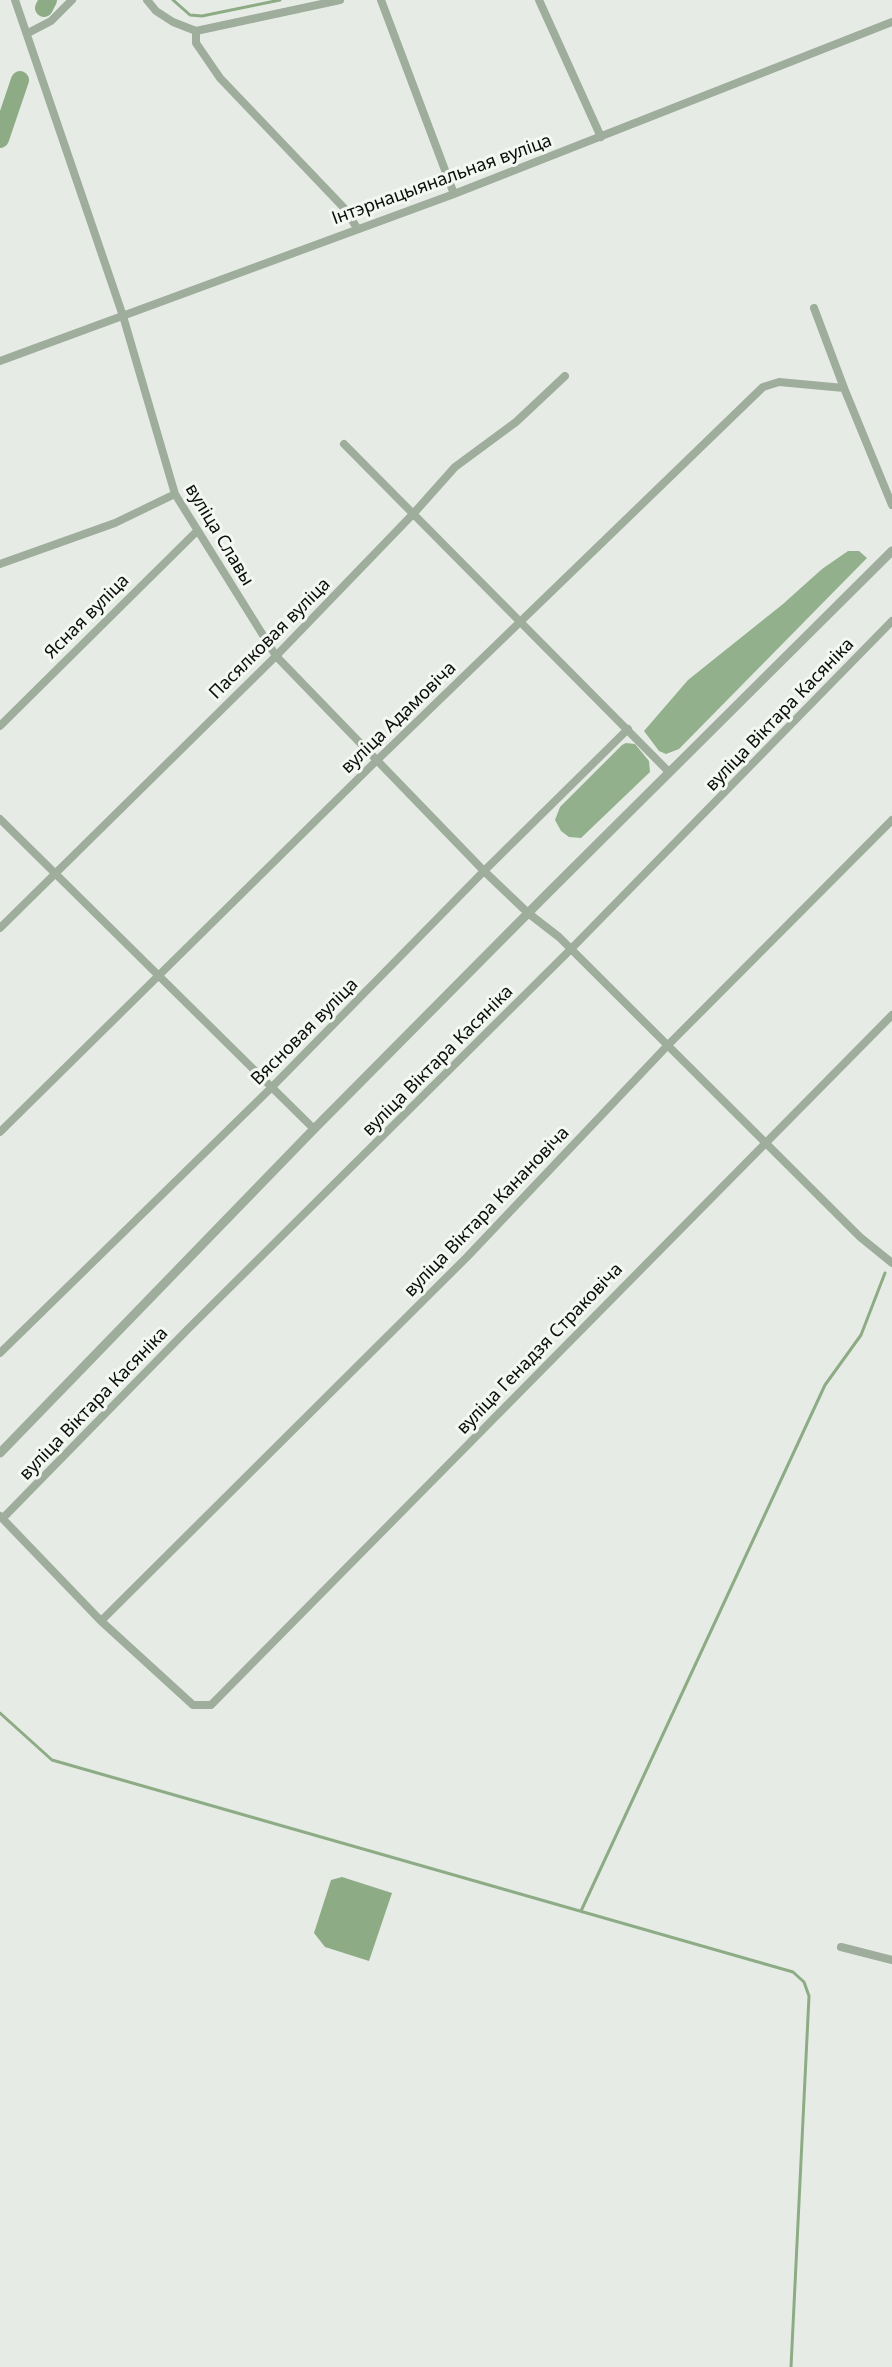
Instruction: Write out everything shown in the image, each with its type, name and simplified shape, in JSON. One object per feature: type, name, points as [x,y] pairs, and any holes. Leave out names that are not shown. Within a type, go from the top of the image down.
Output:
[{"type":"street","name":"вуліца Славы","points":[[15,0],[123,315],[175,494],[276,656],[484,871],[528,913],[571,949],[860,1237],[892,1263]]},
{"type":"street","points":[[28,33],[51,21],[72,0]]},
{"type":"street","points":[[147,0],[156,11],[173,22],[196,31],[340,0]]},
{"type":"street","points":[[381,0],[454,194]]},
{"type":"street","points":[[539,0],[601,137]]},
{"type":"street","name":"Інтэрнацыянальная вуліца","points":[[0,361],[454,194],[892,22]]},
{"type":"street","points":[[196,31],[196,43],[220,78],[345,209],[357,228]]},
{"type":"street","points":[[814,308],[892,505]]},
{"type":"street","name":"Пасялковая вуліца","points":[[0,928],[276,656],[414,513],[454,467],[516,422],[565,376]]},
{"type":"street","name":"вуліца Адамовіча","points":[[0,1132],[377,760],[763,387],[779,382],[844,388]]},
{"type":"street","points":[[344,444],[669,772]]},
{"type":"street","points":[[0,564],[116,523],[175,494]]},
{"type":"street","name":"Ясная вуліца","points":[[0,726],[197,531]]},
{"type":"street","points":[[0,1454],[314,1129],[892,551]]},
{"type":"street","name":"вуліца Віктара Касяніка","points":[[1,1517],[571,949],[892,621]]},
{"type":"street","name":"Вясновая вуліца","points":[[0,1353],[272,1088],[484,871],[628,729]]},
{"type":"street","points":[[0,819],[314,1129]]},
{"type":"street","name":"вуліца Віктара Канановіча","points":[[101,1621],[467,1257],[668,1045],[892,820]]},
{"type":"street","name":"вуліца Генадзя Страковіча","points":[[101,1621],[193,1705],[211,1705],[892,1015]]},
{"type":"street","points":[[1,1517],[101,1621]]},
{"type":"street","points":[[841,1947],[892,1960]]},
{"type":"shaded area","points":[[848,551],[859,551],[867,558],[679,749],[666,754],[659,751],[644,731],[688,680],[783,604],[822,569]]},
{"type":"shaded area","points":[[626,743],[635,744],[649,761],[650,772],[581,838],[569,837],[561,831],[555,820],[560,807]]},
{"type":"shaded area","points":[[342,1877],[392,1893],[369,1961],[325,1947],[314,1933],[331,1880]]},
{"type":"waterway","points":[[44,8],[48,0]]},
{"type":"waterway","points":[[173,0],[190,15],[202,16],[280,0]]},
{"type":"waterway","points":[[0,139],[20,80]]},
{"type":"waterway","points":[[581,1911],[825,1385],[861,1335],[885,1273]]},
{"type":"waterway","points":[[0,1713],[52,1760],[793,1972],[804,1982],[809,1996],[791,2367]]}]
